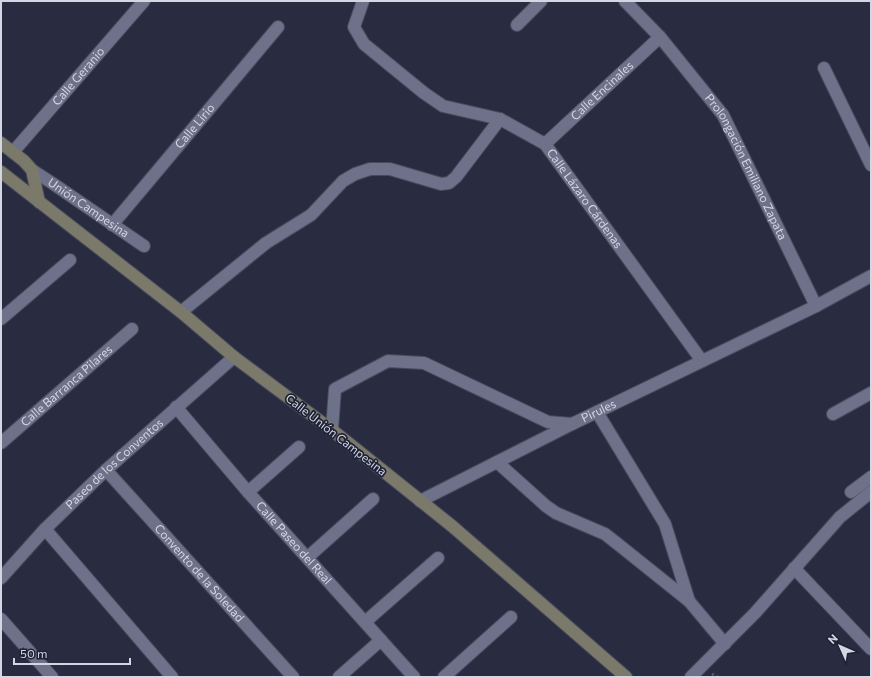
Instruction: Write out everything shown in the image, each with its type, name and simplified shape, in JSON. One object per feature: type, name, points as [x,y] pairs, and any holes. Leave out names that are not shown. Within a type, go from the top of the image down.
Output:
[{"type":"street","name":"Calle Geranio","points":[[13,152],[144,1]]},
{"type":"street","name":"Calle Lázaro Cárdenas","points":[[363,1],[354,27],[364,44],[424,93],[443,106],[500,119],[544,144],[702,361]]},
{"type":"street","points":[[517,25],[541,1]]},
{"type":"street","name":"Prolongación Emiliano Zapata","points":[[626,1],[660,37],[723,115],[816,306]]},
{"type":"street","name":"Calle Lirio","points":[[112,225],[278,27]]},
{"type":"street","name":"Calle Encinales","points":[[544,144],[660,37]]},
{"type":"street","points":[[824,68],[871,165]]},
{"type":"street","points":[[181,312],[261,246],[311,215],[343,181],[355,174],[370,169],[390,169],[441,184],[449,183],[500,119]]},
{"type":"street","points":[[1,143],[24,160],[32,170],[39,202]]},
{"type":"street","name":"Unión Campesina","points":[[32,170],[144,246]]},
{"type":"street","name":"Calle Unión Campesina","points":[[1,172],[181,312],[234,356],[332,430],[452,526],[626,677]]},
{"type":"street","points":[[1,320],[70,260]]},
{"type":"street","name":"Pirules","points":[[332,430],[335,389],[388,361],[424,363],[548,422],[572,424],[816,306],[871,276]]},
{"type":"street","name":"Calle Barranca Pilares","points":[[1,443],[132,329]]},
{"type":"street","name":"Paseo de los Conventos","points":[[1,578],[45,529],[106,470],[234,356]]},
{"type":"street","points":[[833,414],[871,393]]},
{"type":"street","name":"Calle Paseo del Real","points":[[176,407],[248,492],[308,557],[414,677]]},
{"type":"street","points":[[597,412],[665,524],[670,535],[689,601]]},
{"type":"street","points":[[420,501],[572,424]]},
{"type":"street","points":[[248,492],[299,447]]},
{"type":"street","points":[[497,462],[546,506],[556,513],[605,534],[689,601],[726,644]]},
{"type":"street","name":"Convento de la Soledad","points":[[106,470],[293,677]]},
{"type":"street","points":[[851,492],[871,477]]},
{"type":"street","points":[[691,677],[726,644],[755,613],[840,517],[871,492]]},
{"type":"street","points":[[308,557],[373,499]]},
{"type":"street","points":[[45,529],[172,677]]},
{"type":"street","points":[[365,622],[438,558]]},
{"type":"street","points":[[794,568],[871,649]]},
{"type":"street","points":[[444,677],[511,617]]},
{"type":"street","points":[[1,619],[52,677]]},
{"type":"street","points":[[339,677],[381,640]]}]
